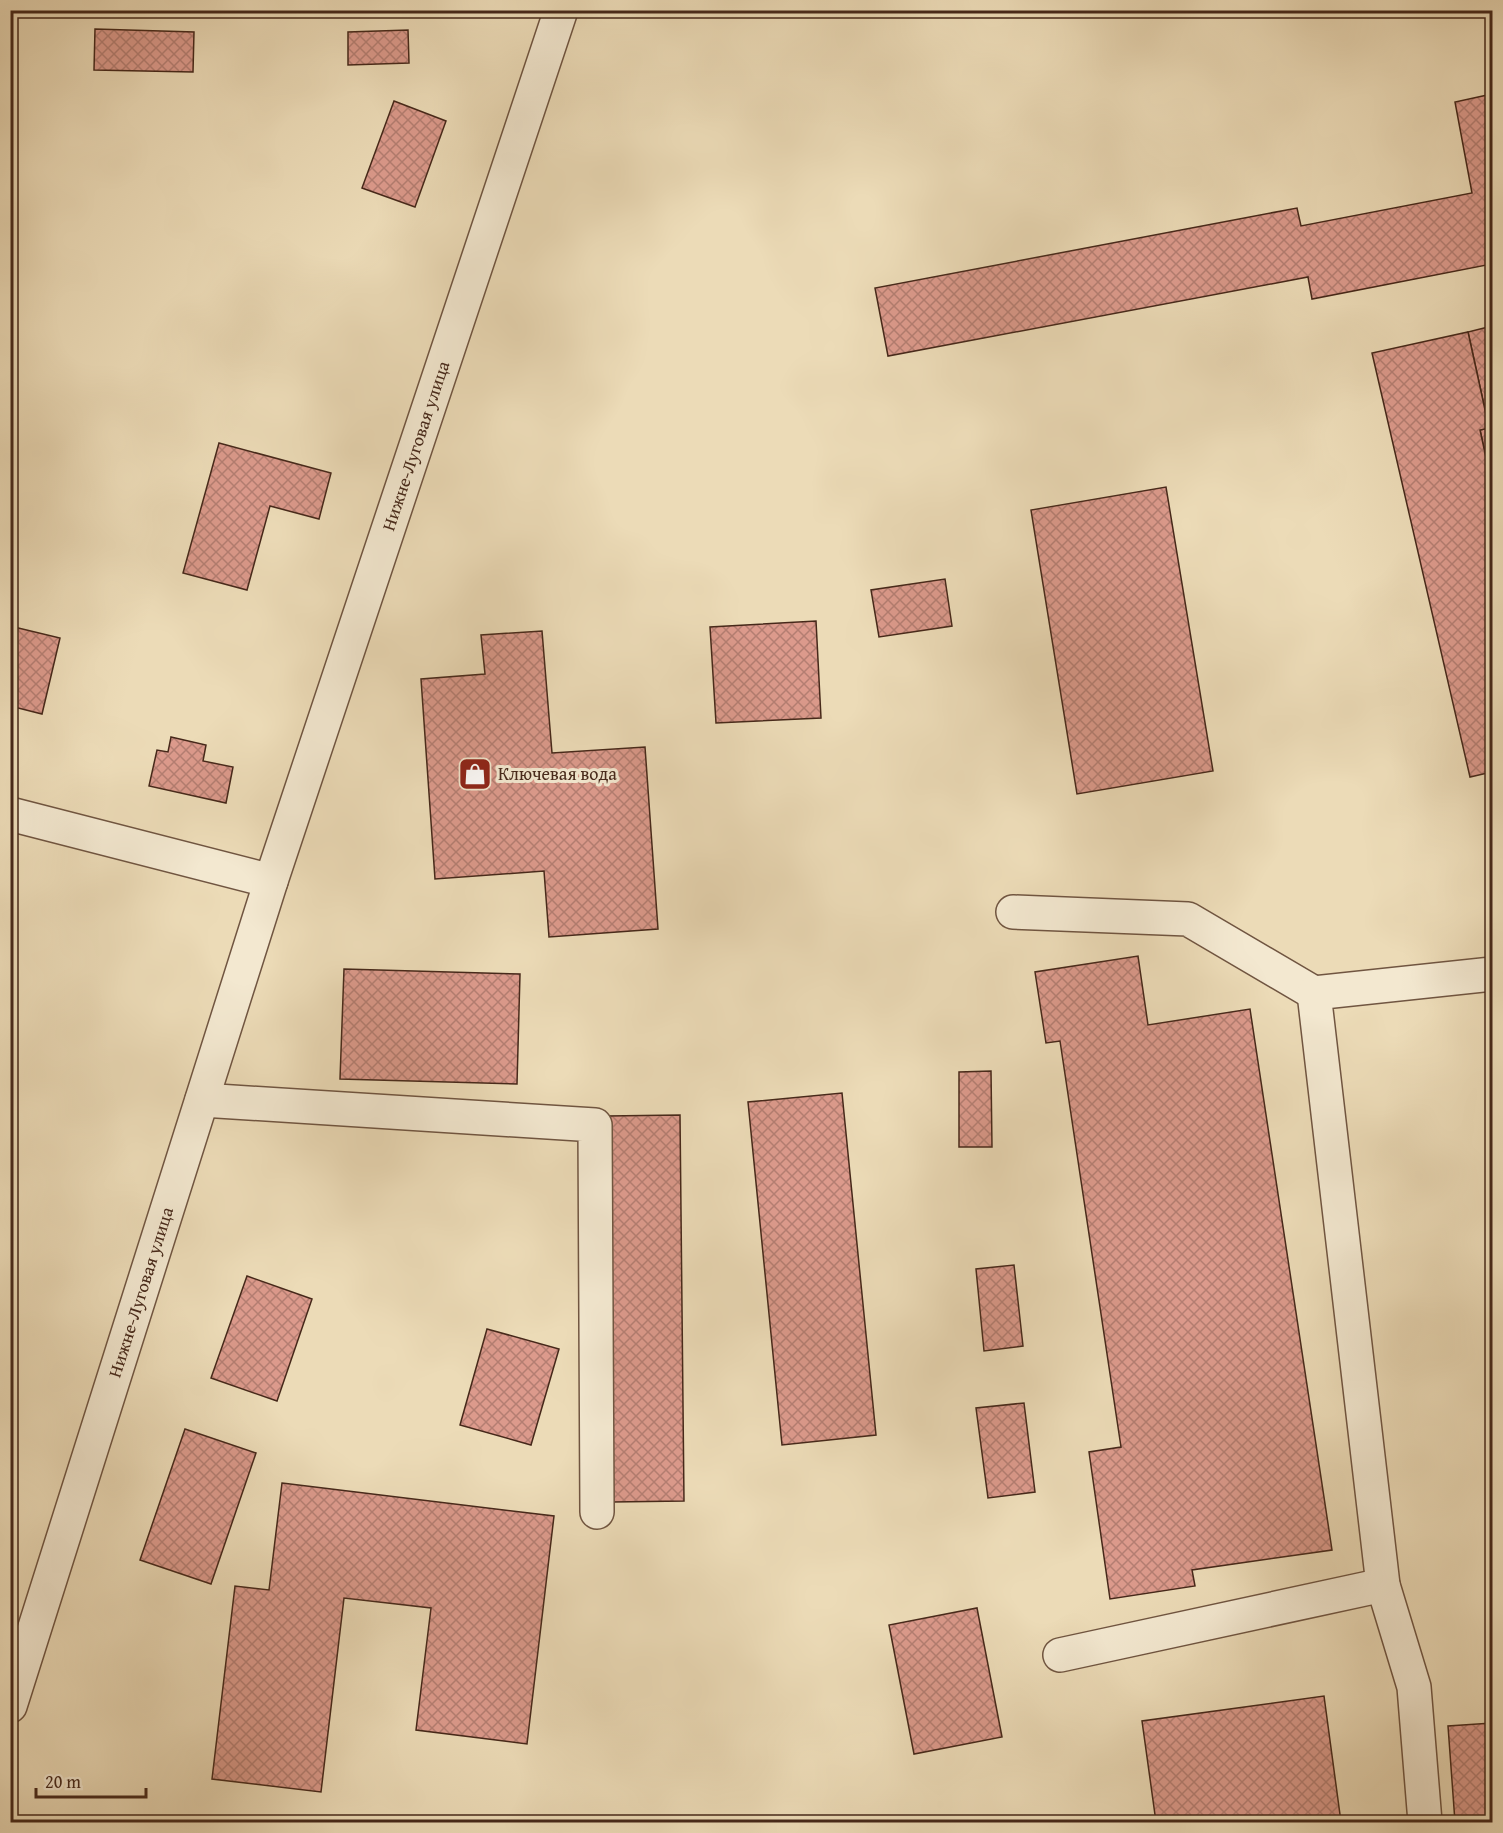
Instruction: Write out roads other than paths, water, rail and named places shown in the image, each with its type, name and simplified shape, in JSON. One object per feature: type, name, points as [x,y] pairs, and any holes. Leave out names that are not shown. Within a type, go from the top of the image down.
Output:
[{"type":"street","name":"Нижне-Луговая улица","points":[[10,1706],[271,881],[561,10]]},
{"type":"street","points":[[10,814],[271,881]]},
{"type":"street","points":[[1013,912],[1188,919],[1314,993],[1492,974]]},
{"type":"street","points":[[1314,993],[1383,1585],[1414,1687],[1425,1822]]},
{"type":"street","points":[[202,1100],[596,1125],[597,1512]]},
{"type":"street","points":[[1060,1655],[1383,1585]]},
{"type":"place","name":"Ключевая вода","points":[[475,774]]}]
